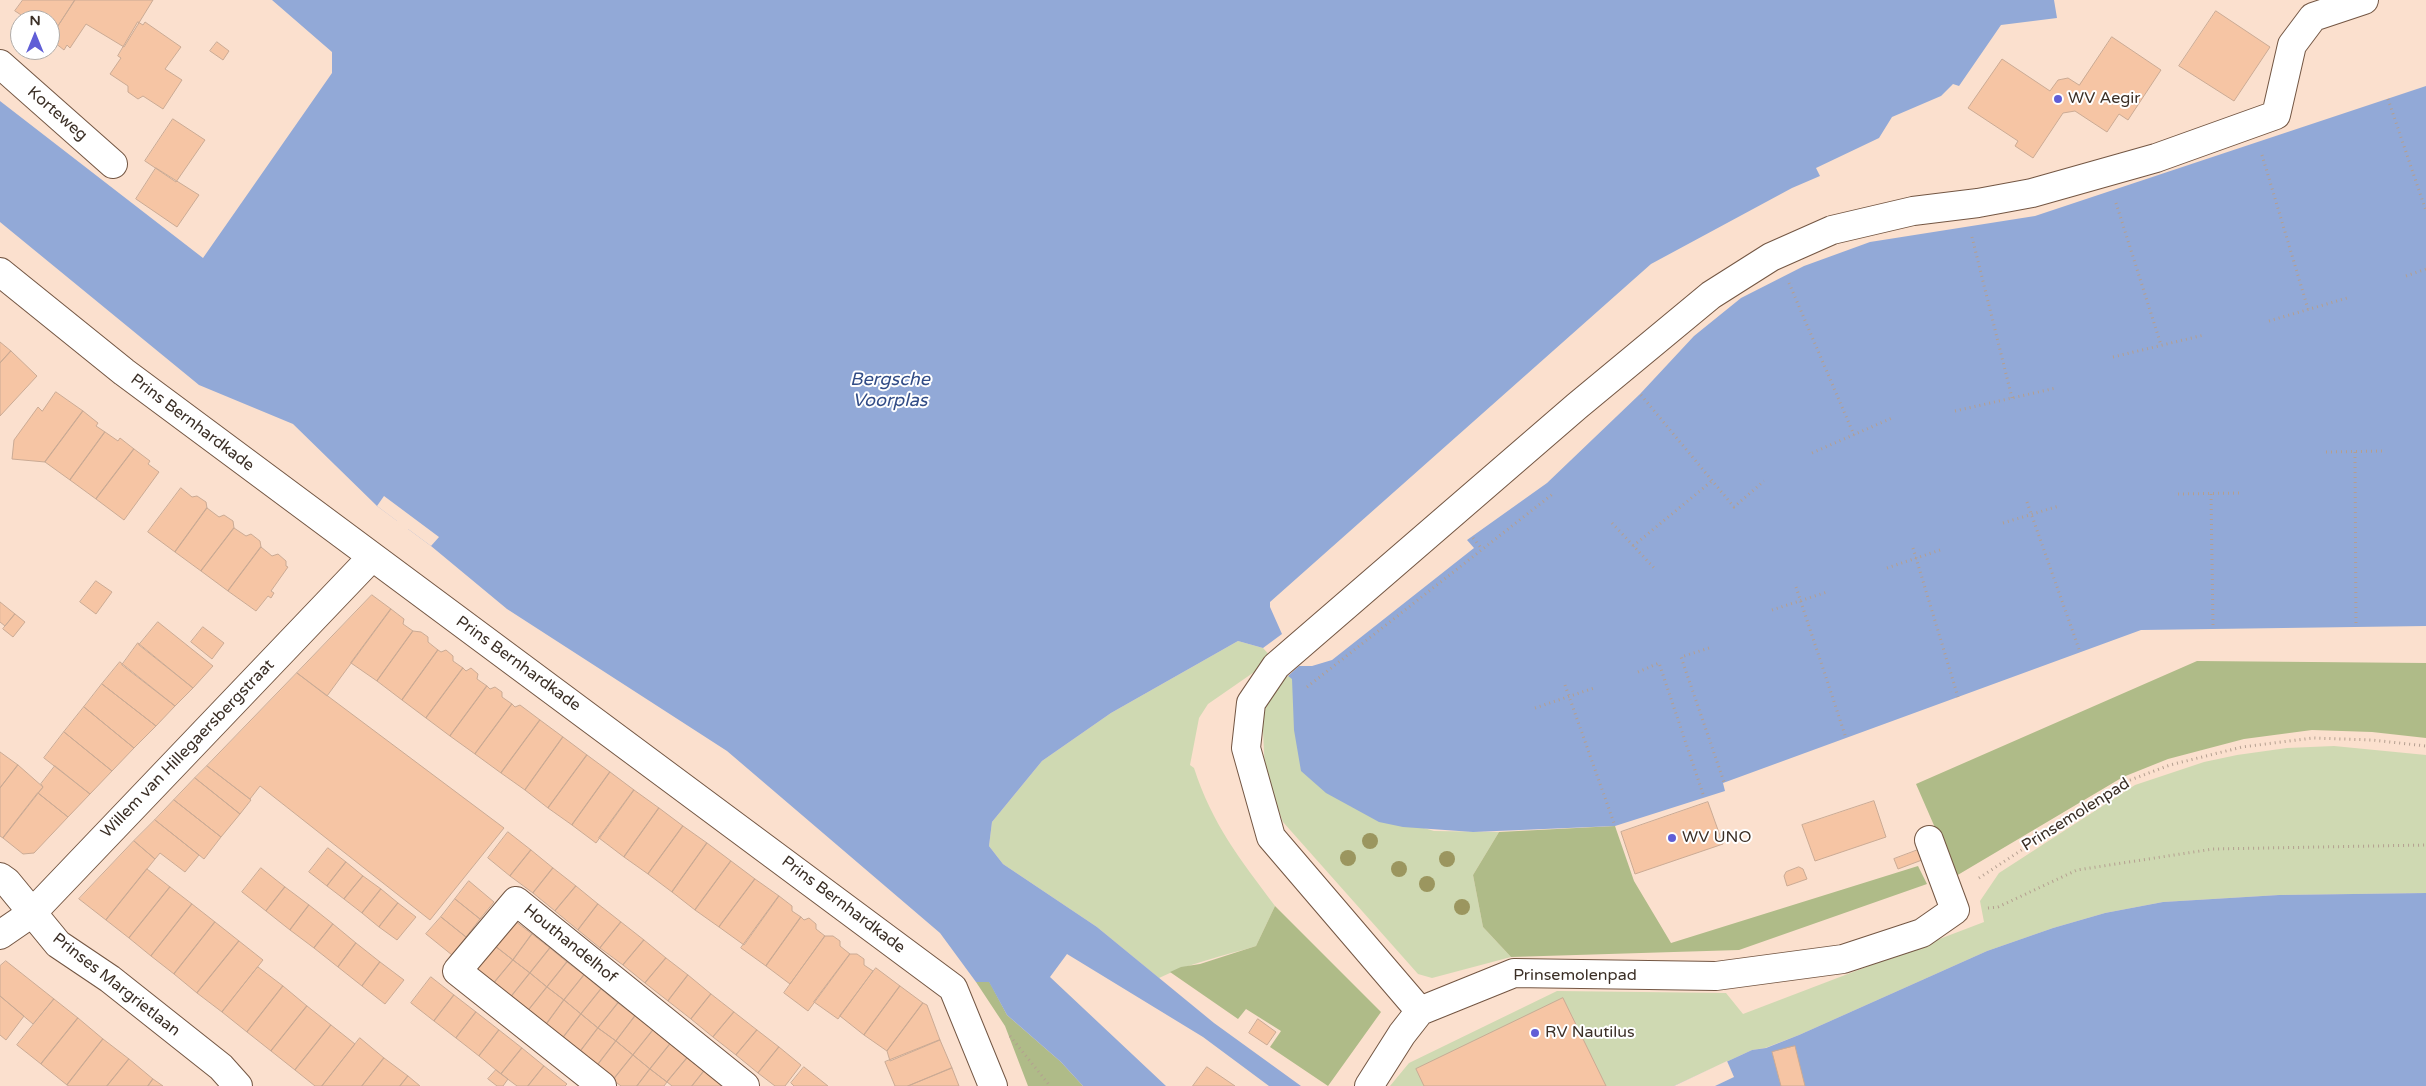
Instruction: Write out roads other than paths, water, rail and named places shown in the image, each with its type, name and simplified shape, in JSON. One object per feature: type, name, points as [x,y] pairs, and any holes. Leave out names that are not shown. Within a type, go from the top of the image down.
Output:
[{"type":"street","points":[[1369,1086],[1402,1034],[1420,1011],[1270,837],[1246,748],[1251,703],[1276,666],[1577,406],[1711,295],[1772,257],[1832,230],[1913,211],[1978,204],[2051,188],[2156,158],[2276,115],[2292,45],[2313,17],[2364,0]]},
{"type":"street","name":"Korteweg","points":[[0,64],[113,164]]},
{"type":"street","name":"Prins Bernhardkade","points":[[0,272],[124,372],[953,988],[993,1086]]},
{"type":"street","name":"Willem van Hillegaersbergstraat","points":[[0,935],[32,913],[372,557]]},
{"type":"street","name":"Prinsemolenpad","points":[[1420,1011],[1514,973],[1716,976],[1843,958],[1922,933],[1955,910],[1929,840]]},
{"type":"street","name":"Prinses Margrietlaan","points":[[0,877],[58,944],[110,979],[221,1067],[238,1086]]},
{"type":"street","name":"Houthandelhof","points":[[602,1086],[458,971],[516,901],[745,1086]]},
{"type":"water","name":"Bergsche Voorplas","points":[[272,0],[2054,0],[2057,18],[2001,25],[1959,86],[1953,84],[1941,96],[1892,117],[1879,138],[1816,168],[1820,176],[1792,188],[1651,264],[1270,602],[1270,607],[1282,634],[1263,648],[1238,641],[1111,713],[1042,761],[992,822],[989,846],[1003,864],[1097,927],[1214,1023],[1301,1086],[1269,1086],[1203,1037],[1067,954],[1050,977],[1166,1086],[1083,1086],[1061,1062],[1007,1015],[989,982],[976,982],[940,933],[727,751],[507,609],[431,546],[377,506],[293,424],[199,385],[0,222],[0,101],[203,258],[332,73],[332,52]]},
{"type":"water","points":[[2426,86],[2426,626],[2141,630],[1723,783],[1725,791],[1615,826],[1473,832],[1403,827],[1379,822],[1326,793],[1301,771],[1294,730],[1292,679],[1288,676],[1299,666],[1312,666],[1332,660],[1474,548],[1467,540],[1547,483],[1640,394],[1694,336],[1741,298],[1804,266],[1870,242],[2035,216]]},
{"type":"water","points":[[2426,893],[2426,1086],[1674,1086],[1752,1050],[1766,1048],[1799,1035],[1987,951],[2053,928],[2105,913],[2163,902],[2279,895]]},
{"type":"place","name":"WV Aegir","points":[[2058,99]]},
{"type":"place","name":"WV UNO","points":[[1672,838]]},
{"type":"place","name":"RV Nautilus","points":[[1535,1033]]}]
